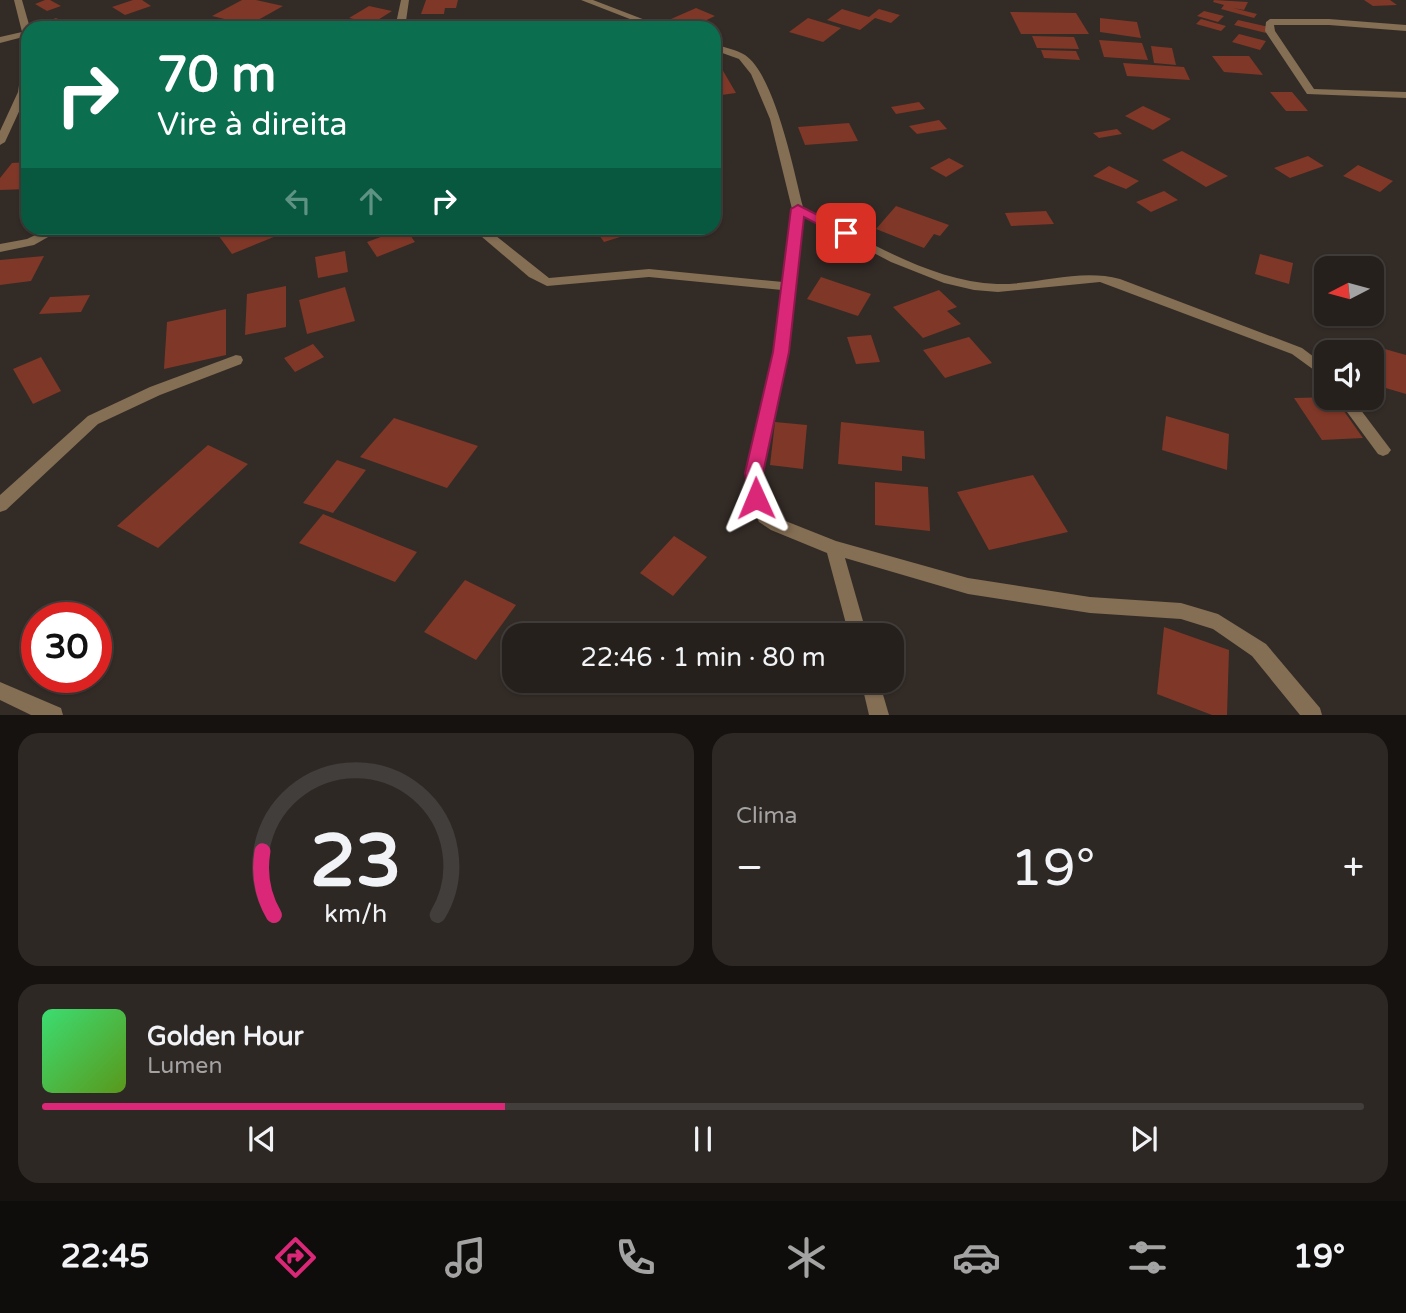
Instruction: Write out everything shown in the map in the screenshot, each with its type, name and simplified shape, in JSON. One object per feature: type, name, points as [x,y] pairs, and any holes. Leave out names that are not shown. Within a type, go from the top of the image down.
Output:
[{"type":"street","points":[[18,0],[23,21]]},
{"type":"street","points":[[401,21],[405,0]]},
{"type":"street","points":[[585,0],[642,21]]},
{"type":"street","points":[[1406,28],[1329,22],[1270,22],[1270,31],[1311,92],[1406,95]]},
{"type":"street","points":[[0,40],[21,37]]},
{"type":"street","points":[[721,50],[742,57],[756,73],[775,119],[798,209],[781,352],[754,473],[756,498],[765,517],[776,525],[834,548],[968,586],[1090,605],[1181,611],[1218,622],[1259,650],[1313,715]]},
{"type":"street","points":[[0,142],[21,96]]},
{"type":"street","points":[[798,209],[931,273],[973,286],[996,288],[1100,278],[1297,351],[1314,363]]},
{"type":"street","points":[[0,248],[30,242],[44,235]]},
{"type":"street","points":[[487,235],[547,282],[649,273],[790,287]]},
{"type":"street","points":[[0,505],[93,420],[155,391],[236,360]]},
{"type":"street","points":[[1353,410],[1383,450]]},
{"type":"street","points":[[834,548],[855,623]]},
{"type":"street","points":[[0,691],[54,715]]},
{"type":"street","points":[[873,693],[879,715]]},
{"type":"building","points":[[45,0],[61,6],[47,11],[35,4]]},
{"type":"building","points":[[142,0],[151,6],[125,15],[112,7]]},
{"type":"building","points":[[242,0],[283,6],[256,21],[233,21],[212,16]]},
{"type":"building","points":[[426,0],[458,0],[456,8],[445,8],[444,14],[421,14]]},
{"type":"building","points":[[1364,0],[1390,0],[1397,5],[1373,6]]},
{"type":"building","points":[[1213,2],[1248,2],[1244,10],[1233,8],[1257,14],[1254,18],[1221,9],[1224,5]]},
{"type":"building","points":[[369,6],[392,11],[376,21],[349,18]]},
{"type":"building","points":[[696,8],[715,16],[705,21],[671,19]]},
{"type":"building","points":[[842,9],[869,17],[879,9],[900,15],[891,23],[875,18],[860,30],[827,20]]},
{"type":"building","points":[[1204,11],[1224,16],[1218,22],[1197,16]]},
{"type":"building","points":[[1010,12],[1076,13],[1089,34],[1021,34]]},
{"type":"building","points":[[808,18],[841,28],[823,42],[789,32]]},
{"type":"building","points":[[1100,18],[1137,22],[1141,38],[1100,32]]},
{"type":"building","points":[[1201,19],[1226,26],[1221,31],[1196,24]]},
{"type":"building","points":[[1238,20],[1269,27],[1266,33],[1234,25]]},
{"type":"building","points":[[1239,34],[1266,41],[1260,50],[1232,42]]},
{"type":"building","points":[[1032,36],[1074,37],[1079,49],[1037,48]]},
{"type":"building","points":[[1099,40],[1142,43],[1148,60],[1104,57]]},
{"type":"building","points":[[1151,46],[1172,48],[1176,65],[1154,63]]},
{"type":"building","points":[[1041,50],[1076,51],[1080,60],[1044,58]]},
{"type":"building","points":[[1212,56],[1249,56],[1263,75],[1224,72]]},
{"type":"building","points":[[1123,63],[1184,67],[1190,80],[1127,76]]},
{"type":"building","points":[[722,69],[736,93],[721,95]]},
{"type":"building","points":[[1270,92],[1292,92],[1308,111],[1286,111]]},
{"type":"building","points":[[919,102],[925,109],[896,114],[891,107]]},
{"type":"building","points":[[1143,106],[1171,119],[1153,130],[1125,116]]},
{"type":"building","points":[[939,120],[947,129],[917,134],[909,126]]},
{"type":"building","points":[[849,123],[858,141],[805,145],[798,127]]},
{"type":"building","points":[[1117,129],[1122,134],[1099,138],[1093,133]]},
{"type":"building","points":[[1182,151],[1228,176],[1206,187],[1162,160]]},
{"type":"building","points":[[1308,156],[1324,166],[1290,178],[1274,168]]},
{"type":"building","points":[[949,158],[964,166],[946,177],[930,168]]},
{"type":"building","points":[[21,162],[21,189],[0,190],[0,178],[12,163]]},
{"type":"building","points":[[1358,165],[1393,181],[1380,192],[1343,176]]},
{"type":"building","points":[[1109,166],[1139,181],[1126,189],[1093,176]]},
{"type":"building","points":[[1164,191],[1178,200],[1151,212],[1136,202]]},
{"type":"building","points":[[896,206],[949,225],[940,236],[934,234],[924,248],[876,229]]},
{"type":"building","points":[[1046,211],[1054,224],[1011,226],[1005,213]]},
{"type":"building","points":[[218,235],[279,235],[232,254]]},
{"type":"building","points":[[386,235],[410,235],[415,242],[377,257],[367,242]]},
{"type":"building","points":[[599,235],[626,235],[604,242]]},
{"type":"building","points":[[345,251],[348,272],[318,278],[315,257]]},
{"type":"building","points":[[1260,254],[1293,263],[1289,284],[1255,274]]},
{"type":"building","points":[[44,256],[31,281],[0,285],[0,260]]},
{"type":"building","points":[[821,277],[871,294],[858,316],[807,299]]},
{"type":"building","points":[[286,286],[286,327],[245,335],[247,294]]},
{"type":"building","points":[[345,287],[355,321],[307,334],[299,300]]},
{"type":"building","points":[[939,290],[957,307],[947,311],[961,324],[923,338],[893,307]]},
{"type":"building","points":[[90,295],[81,312],[39,314],[50,297]]},
{"type":"building","points":[[226,309],[226,355],[164,369],[167,322]]},
{"type":"building","points":[[871,335],[880,362],[856,364],[847,337]]},
{"type":"building","points":[[969,337],[992,363],[945,378],[923,350]]},
{"type":"building","points":[[313,344],[324,357],[295,372],[284,358]]},
{"type":"building","points":[[1384,349],[1406,355],[1406,394],[1384,388]]},
{"type":"building","points":[[41,357],[61,391],[33,404],[13,369]]},
{"type":"building","points":[[1294,398],[1314,398],[1314,410],[1343,410],[1363,438],[1322,440]]},
{"type":"building","points":[[1166,416],[1229,434],[1227,470],[1162,450]]},
{"type":"building","points":[[394,418],[478,446],[447,488],[360,457]]},
{"type":"building","points":[[775,422],[807,425],[803,469],[770,465]]},
{"type":"building","points":[[841,422],[924,431],[925,459],[902,456],[902,471],[838,464]]},
{"type":"building","points":[[208,445],[248,464],[158,548],[117,526]]},
{"type":"building","points":[[337,460],[366,470],[333,513],[303,503]]},
{"type":"building","points":[[1033,475],[1068,532],[989,550],[957,492]]},
{"type":"building","points":[[875,482],[928,487],[930,531],[875,525]]},
{"type":"building","points":[[323,514],[417,552],[395,582],[299,543]]},
{"type":"building","points":[[674,536],[707,557],[673,596],[640,573]]},
{"type":"building","points":[[465,580],[516,605],[476,660],[424,632]]},
{"type":"building","points":[[1164,627],[1229,650],[1227,715],[1212,715],[1157,694]]},
{"type":"route","points":[[756,498],[754,473],[781,352],[798,209],[846,233]]}]
